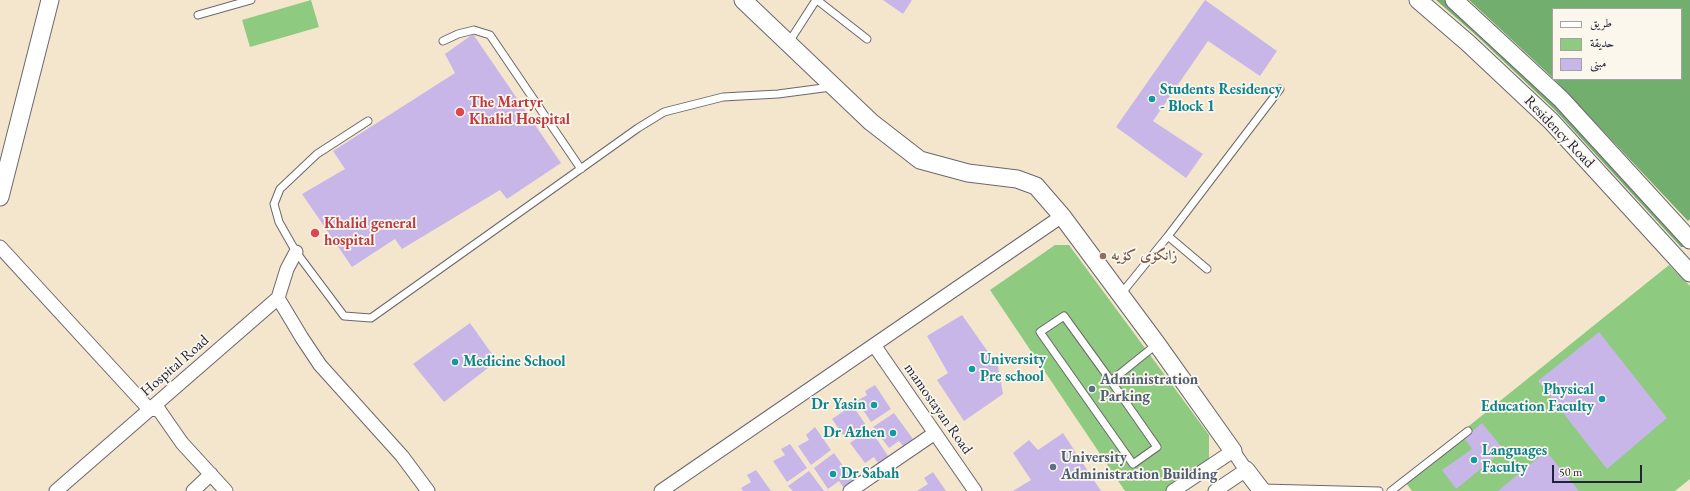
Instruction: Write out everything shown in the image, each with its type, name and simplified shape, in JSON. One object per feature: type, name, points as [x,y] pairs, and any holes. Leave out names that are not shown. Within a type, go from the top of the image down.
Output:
[{"type":"street","points":[[0,196],[50,0]]},
{"type":"street","points":[[743,0],[788,42],[832,87],[871,122],[920,160],[968,174],[1017,179],[1036,186],[1062,216],[1120,294],[1261,489]]},
{"type":"street","name":"Residency Road","points":[[1418,0],[1468,43],[1551,122],[1690,272]]},
{"type":"street","name":"Residency Road","points":[[1454,0],[1561,99],[1690,240]]},
{"type":"street","points":[[662,491],[1062,216]]},
{"type":"street","points":[[0,248],[149,409],[159,410],[182,443],[226,491]]},
{"type":"street","points":[[296,252],[287,269],[278,298],[320,365],[402,456],[428,491]]},
{"type":"street","name":"Hospital Road","points":[[56,491],[278,298]]},
{"type":"street","name":"mamostayan Road","points":[[874,345],[975,491]]},
{"type":"street","points":[[853,490],[935,433]]},
{"type":"street","points":[[1174,491],[1233,451]]},
{"type":"street","points":[[1215,491],[1246,470]]},
{"type":"street","points":[[193,491],[211,474]]},
{"type":"lane","points":[[198,15],[251,0]]},
{"type":"lane","points":[[788,42],[813,1],[867,39]]},
{"type":"lane","points":[[443,41],[458,34],[474,30],[490,35],[581,169]]},
{"type":"lane","points":[[368,121],[317,154],[280,189],[274,204],[279,222],[296,252],[344,316],[371,318],[664,112],[723,97],[778,94],[832,87]]},
{"type":"lane","points":[[1120,294],[1168,236],[1280,89]]},
{"type":"lane","points":[[1168,236],[1207,269]]},
{"type":"lane","points":[[1064,316],[1111,381],[1157,447],[1133,464],[1040,332],[1064,316]]},
{"type":"lane","points":[[1111,381],[1157,344]]},
{"type":"lane","points":[[1392,491],[1468,431]]},
{"type":"lane","points":[[1261,489],[1379,491]]},
{"type":"green space","points":[[311,0],[319,27],[250,47],[242,20]]},
{"type":"green space","points":[[1436,0],[1449,0],[1514,59],[1686,245],[1681,247],[1555,110],[1477,36]]},
{"type":"green space","points":[[1469,0],[1690,0],[1690,219],[1688,221],[1555,80],[1682,80],[1682,8],[1552,8],[1552,77]]},
{"type":"green space","points":[[1055,245],[1069,245],[1209,435],[1209,462],[1167,491],[1125,491],[990,290]]},
{"type":"green space","points":[[1669,265],[1690,286],[1690,479],[1675,491],[1412,491],[1403,479]]},
{"type":"building","points":[[883,0],[912,0],[903,14]]},
{"type":"building","name":"Students Residency - Block 1","points":[[1205,0],[1277,51],[1260,76],[1208,41],[1153,121],[1203,154],[1186,178],[1116,127]]},
{"type":"building","name":"The Martyr Khalid Hospital","points":[[473,34],[561,163],[507,199],[500,190],[402,249],[395,239],[352,267],[302,194],[345,169],[333,151],[455,73],[445,54]]},
{"type":"building","name":"University Pre school","points":[[962,315],[998,366],[1003,394],[964,421],[937,380],[948,373],[927,336]]},
{"type":"building","name":"Medicine School","points":[[470,323],[497,361],[444,402],[413,364]]},
{"type":"building","name":"Physical Education Faculty","points":[[1599,332],[1667,418],[1607,469],[1538,381]]},
{"type":"building","name":"Dr Yasin","points":[[875,385],[891,409],[871,422],[857,401],[867,395],[865,391]]},
{"type":"building","points":[[850,402],[866,425],[846,439],[832,419],[844,411],[842,407]]},
{"type":"building","name":"Dr Azhen","points":[[894,413],[913,439],[903,446],[899,441],[889,448],[873,427]]},
{"type":"building","name":"Languages Faculty","points":[[1482,423],[1504,450],[1456,489],[1442,470],[1472,449],[1464,438]]},
{"type":"building","points":[[815,427],[831,450],[811,465],[798,446],[809,440],[806,435]]},
{"type":"building","points":[[870,429],[888,456],[878,463],[874,457],[865,463],[850,443]]},
{"type":"building","name":"University Administration Building","points":[[1063,433],[1101,491],[1013,491],[1031,480],[1013,453],[1029,440],[1038,450]]},
{"type":"building","points":[[790,444],[807,468],[787,482],[773,461],[785,455],[781,449]]},
{"type":"building","points":[[1546,451],[1579,491],[1498,491]]},
{"type":"building","name":"Dr Sabah","points":[[834,453],[853,480],[843,487],[839,481],[828,489],[814,468]]},
{"type":"building","points":[[756,470],[771,491],[743,491],[741,488],[751,482],[747,475]]},
{"type":"building","points":[[809,471],[824,491],[793,491],[788,486]]},
{"type":"building","points":[[933,472],[946,491],[917,491],[928,484],[924,478]]},
{"type":"place","name":"Students Residency - Block 1","points":[[1152,99]]},
{"type":"place","name":"The Martyr Khalid Hospital","points":[[460,112]]},
{"type":"place","name":"Khalid general hospital","points":[[315,233]]},
{"type":"place","name":"زانکۆی کۆیە","points":[[1103,256]]},
{"type":"place","name":"Medicine School","points":[[455,362]]},
{"type":"place","name":"University Pre school","points":[[972,369]]},
{"type":"place","name":"Administration Parking","points":[[1092,389]]},
{"type":"place","name":"Physical Education Faculty","points":[[1602,399]]},
{"type":"place","name":"Dr Yasin","points":[[874,405]]},
{"type":"place","name":"Dr Azhen","points":[[893,433]]},
{"type":"place","name":"Languages Faculty","points":[[1474,460]]},
{"type":"place","name":"University Administration Building","points":[[1053,467]]},
{"type":"place","name":"Dr Sabah","points":[[833,474]]}]
